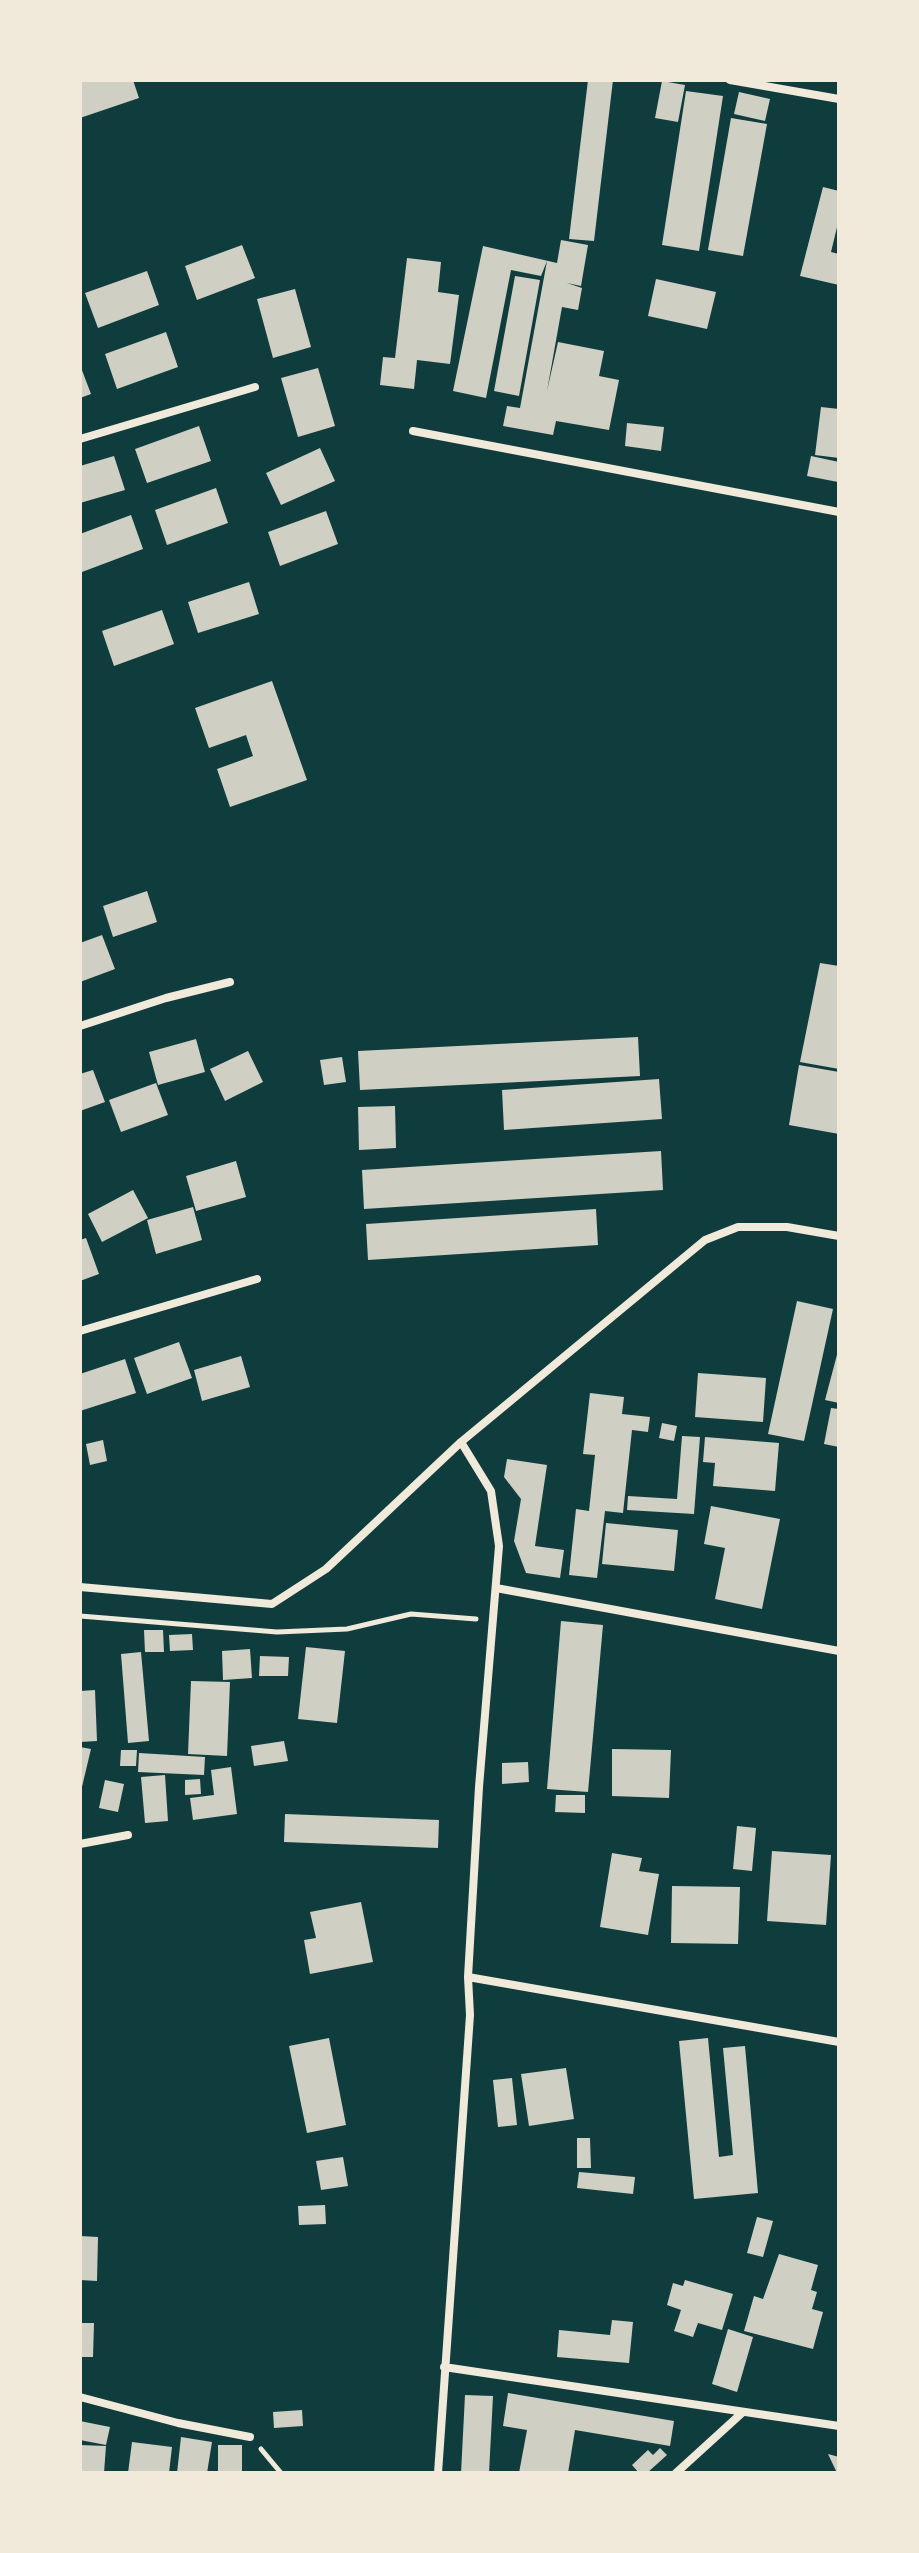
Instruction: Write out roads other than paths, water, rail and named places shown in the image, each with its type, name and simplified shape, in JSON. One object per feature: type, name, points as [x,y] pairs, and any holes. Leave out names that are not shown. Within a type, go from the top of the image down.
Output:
[{"type":"street","points":[[730,80],[839,99]]},
{"type":"street","points":[[80,439],[255,387]]},
{"type":"street","points":[[413,431],[839,512]]},
{"type":"street","points":[[80,1026],[166,998],[230,982]]},
{"type":"street","points":[[80,1587],[272,1604],[326,1569],[461,1442],[705,1240],[738,1227],[787,1227],[839,1236]]},
{"type":"street","points":[[80,1331],[257,1279]]},
{"type":"street","points":[[438,2473],[470,2015],[468,1977],[499,1546],[491,1491],[461,1442]]},
{"type":"street","points":[[496,1588],[839,1651]]},
{"type":"street","points":[[80,1844],[128,1835]]},
{"type":"street","points":[[468,1977],[839,2042]]},
{"type":"street","points":[[444,2367],[839,2426]]},
{"type":"street","points":[[80,2397],[178,2423],[250,2437]]},
{"type":"street","points":[[676,2473],[743,2412]]}]
